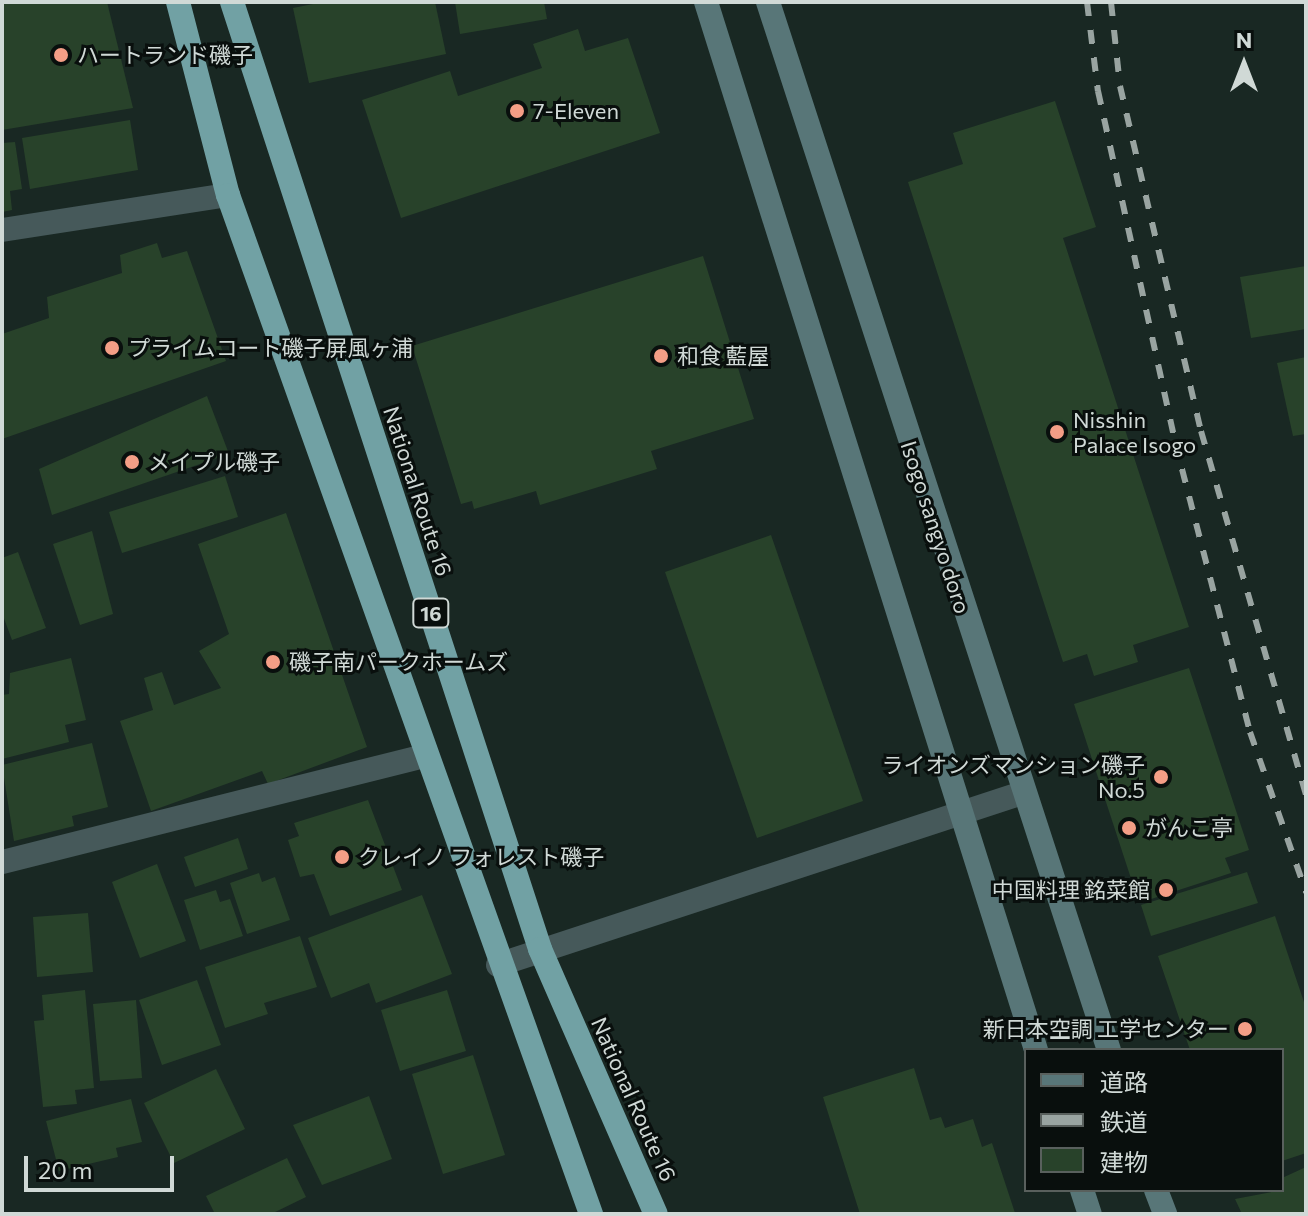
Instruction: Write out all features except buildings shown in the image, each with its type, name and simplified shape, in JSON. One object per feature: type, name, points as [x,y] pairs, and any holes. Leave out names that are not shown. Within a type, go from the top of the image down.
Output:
[{"type":"highway","name":"16","points":[[178,2],[228,195],[498,965],[591,1214]]},
{"type":"highway","name":"National Route 16","points":[[232,2],[540,949],[656,1214]]},
{"type":"street","points":[[706,2],[1035,1048]]},
{"type":"street","name":"Isogo sangyo doro","points":[[768,2],[1022,793],[1108,1048]]},
{"type":"street","points":[[2,230],[228,195]]},
{"type":"street","points":[[2,862],[424,756]]},
{"type":"street","points":[[498,965],[540,949],[961,818],[1022,793]]},
{"type":"street","points":[[1083,1192],[1090,1214]]},
{"type":"street","points":[[1157,1192],[1165,1214]]},
{"type":"railway","points":[[1087,2],[1098,91],[1175,442],[1250,732],[1306,892]]},
{"type":"railway","points":[[1111,2],[1120,86],[1201,431],[1306,795]]},
{"type":"place","name":"ハートランド磯子","points":[[61,55]]},
{"type":"place","name":"7-Eleven","points":[[517,111]]},
{"type":"place","name":"プライムコート磯子屏風ヶ浦","points":[[112,348]]},
{"type":"place","name":"和食 藍屋","points":[[661,356]]},
{"type":"place","name":"Nisshin Palace Isogo","points":[[1057,432]]},
{"type":"place","name":"メイプル磯子","points":[[132,462]]},
{"type":"place","name":"磯子南パークホームズ","points":[[273,662]]},
{"type":"place","name":"ライオンズマンション磯子 No.5","points":[[1161,777]]},
{"type":"place","name":"がんこ亭","points":[[1129,828]]},
{"type":"place","name":"クレイノ フォレスト磯子","points":[[342,857]]},
{"type":"place","name":"中国料理 銘菜館","points":[[1166,890]]},
{"type":"place","name":"新日本空調 工学センター","points":[[1245,1029]]}]
